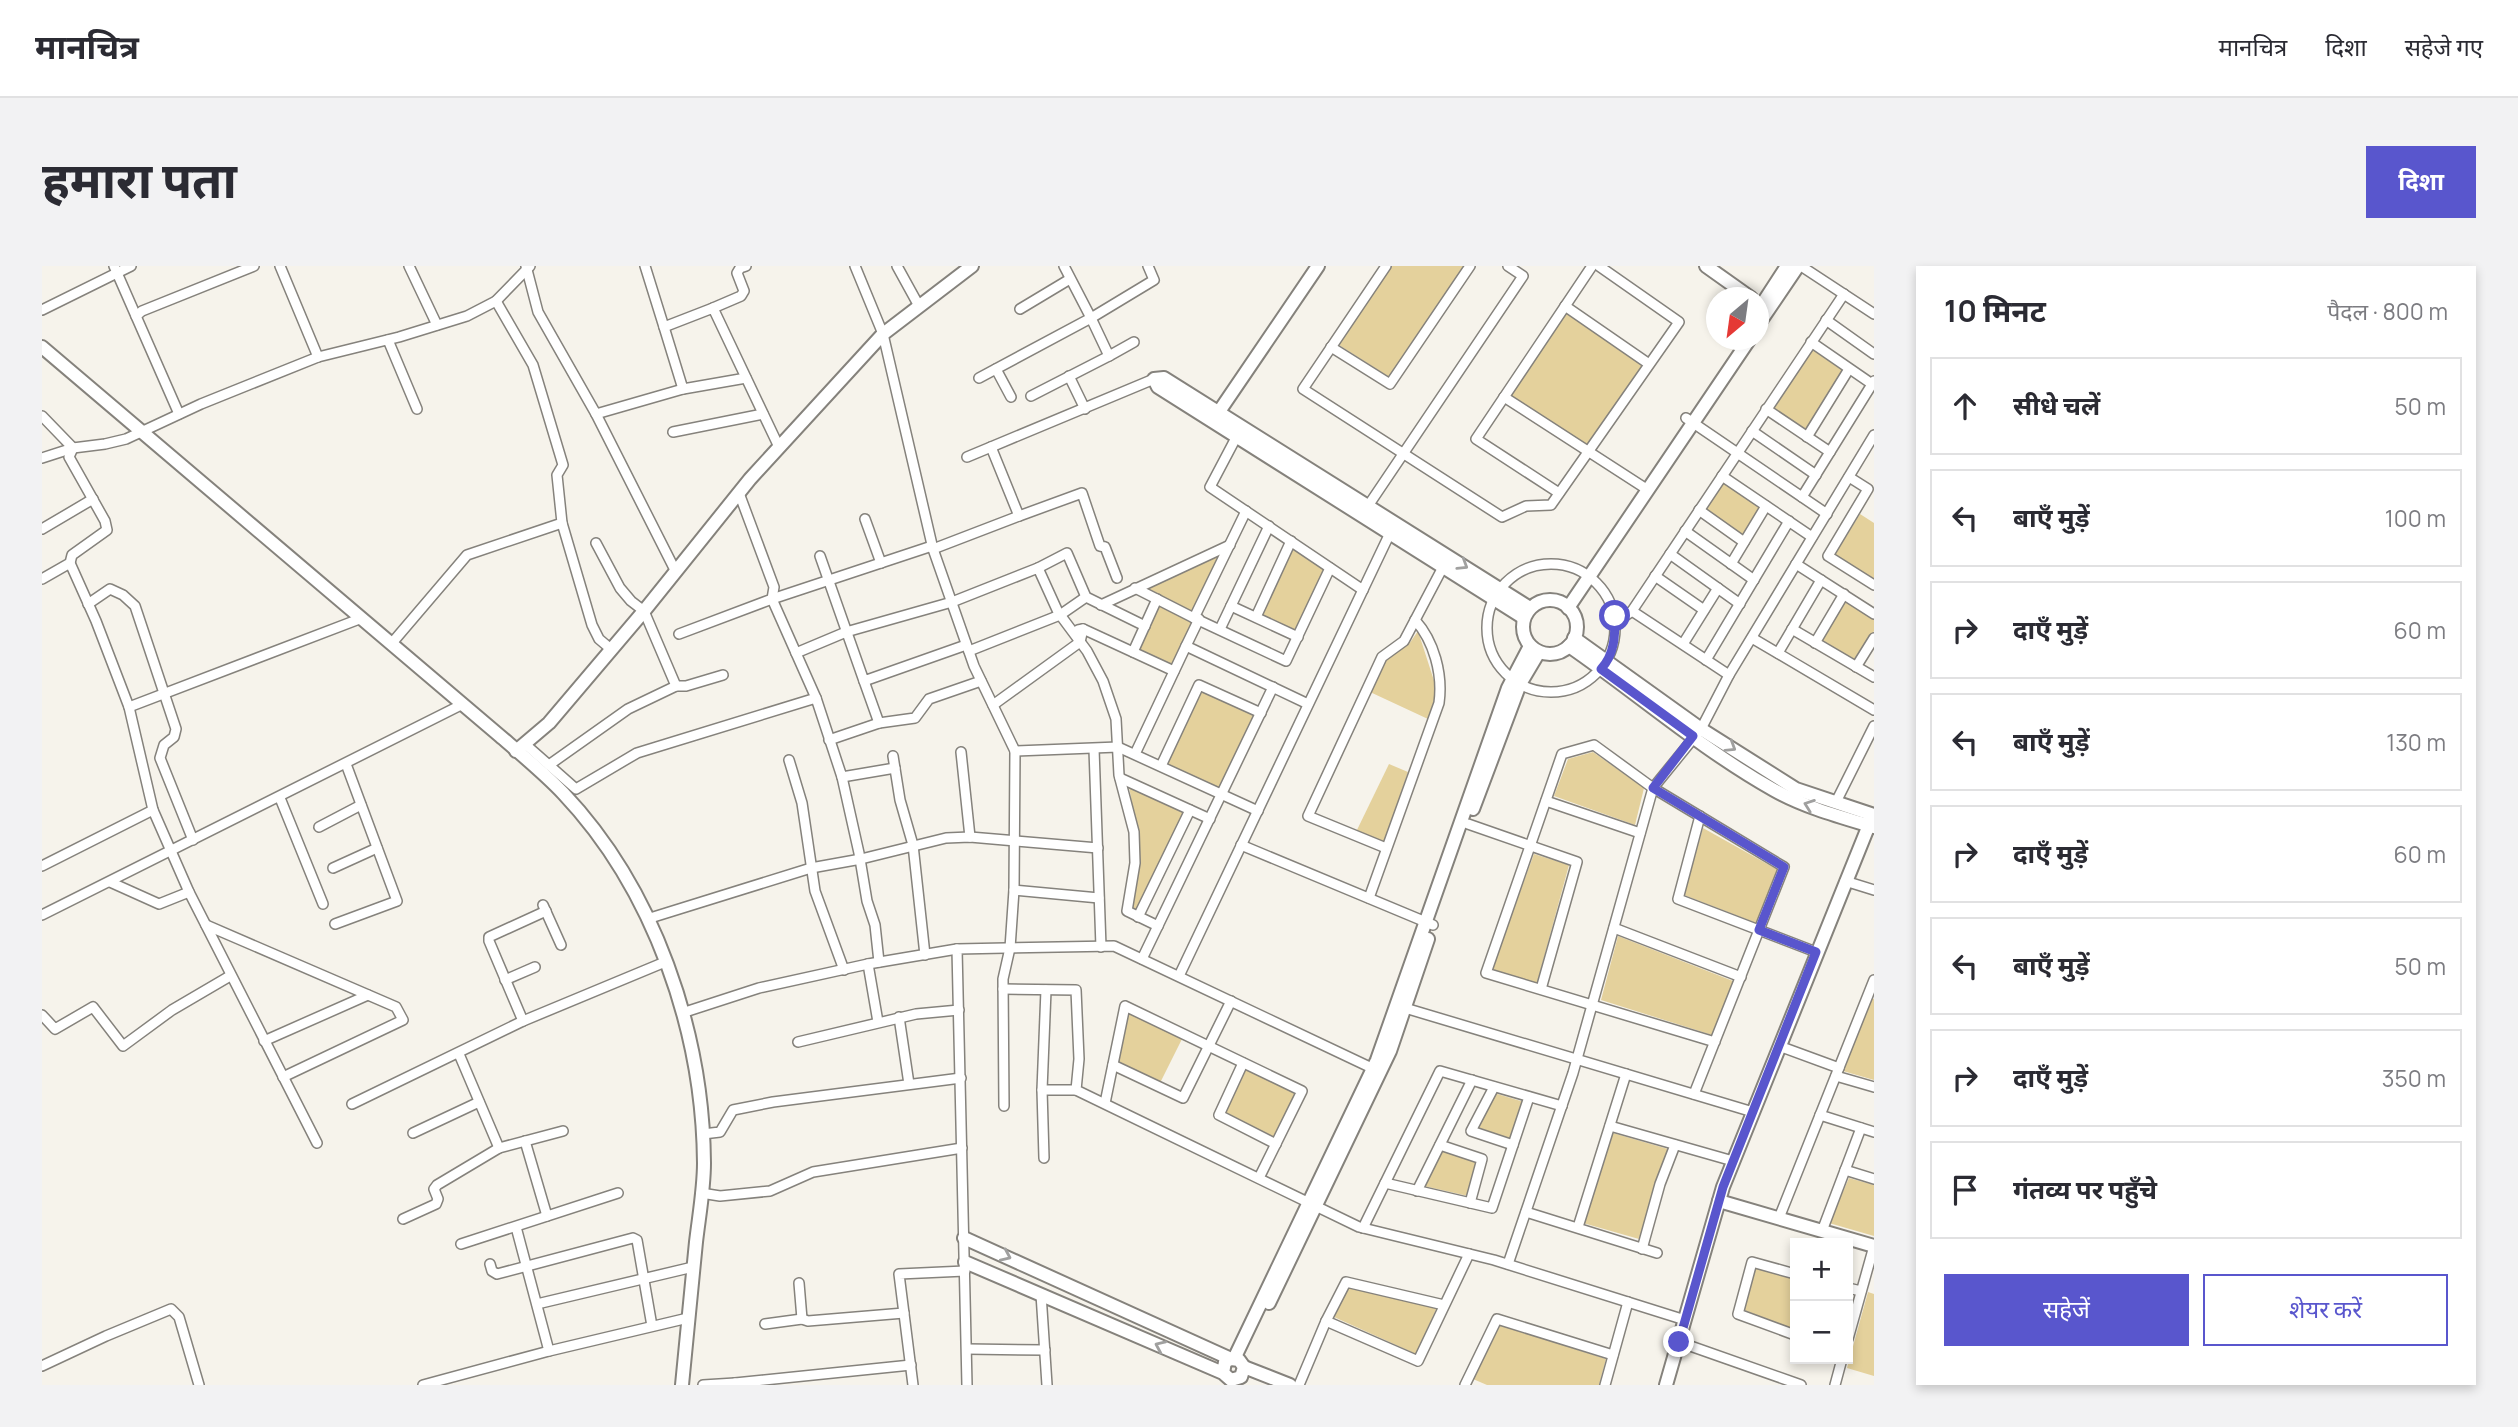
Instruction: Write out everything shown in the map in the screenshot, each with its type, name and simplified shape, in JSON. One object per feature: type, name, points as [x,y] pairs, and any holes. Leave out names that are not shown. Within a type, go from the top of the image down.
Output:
[{"type":"street","points":[[42,310],[116,269],[131,266]]},
{"type":"street","points":[[136,316],[254,266]]},
{"type":"street","points":[[280,266],[318,357]]},
{"type":"street","points":[[409,266],[438,325]]},
{"type":"street","points":[[645,266],[683,389]]},
{"type":"street","points":[[664,327],[741,296],[744,291],[737,273],[746,266]]},
{"type":"street","points":[[855,266],[883,334],[932,547],[981,681],[1015,751],[1014,890],[1010,948],[1003,989],[1004,1106]]},
{"type":"street","points":[[897,266],[919,306]]},
{"type":"street","points":[[521,747],[549,723],[645,611],[739,492],[883,334],[972,266]]},
{"type":"street","points":[[1064,266],[1109,356]]},
{"type":"street","points":[[979,379],[1154,280],[1148,266]]},
{"type":"street","points":[[1215,417],[1318,266]]},
{"type":"street","points":[[1386,266],[1303,389],[1502,517],[1526,506],[1551,505],[1679,322],[1599,266]]},
{"type":"street","points":[[1331,347],[1390,384],[1470,266]]},
{"type":"street","points":[[1368,506],[1523,276],[1508,266]]},
{"type":"street","points":[[1559,493],[1476,439],[1591,266]]},
{"type":"street","points":[[1769,292],[1787,266]]},
{"type":"street","points":[[1769,296],[1800,266],[1874,314]]},
{"type":"street","points":[[42,457],[73,448],[105,444],[142,432],[318,357],[388,340],[467,316],[496,301],[527,267]]},
{"type":"street","points":[[527,267],[538,312],[596,414],[676,572]]},
{"type":"street","points":[[1711,267],[1737,287]]},
{"type":"street","points":[[116,269],[179,414]]},
{"type":"street","points":[[1020,309],[1070,279]]},
{"type":"street","points":[[1615,623],[1632,611],[1844,294]]},
{"type":"street","points":[[496,301],[533,365],[563,465],[557,475],[562,523],[592,625],[599,639],[611,650]]},
{"type":"street","points":[[1565,306],[1649,364]]},
{"type":"street","points":[[713,308],[779,447]]},
{"type":"street","points":[[1826,320],[1874,354]]},
{"type":"street","points":[[388,340],[417,409]]},
{"type":"street","points":[[1031,396],[1134,342]]},
{"type":"street","points":[[1802,497],[1873,382],[1811,342]]},
{"type":"street","points":[[42,347],[463,704],[549,765],[576,789],[637,753],[816,698]]},
{"type":"street","points":[[1565,605],[1689,420],[1732,350]]},
{"type":"street","points":[[1689,420],[1742,350]]},
{"type":"street","points":[[996,369],[1011,397]]},
{"type":"street","points":[[1807,437],[1849,369]]},
{"type":"street","points":[[1069,376],[1085,409]]},
{"type":"street","points":[[596,414],[683,389],[746,378]]},
{"type":"street","points":[[967,457],[1154,379],[1164,378],[1215,417],[1527,613]]},
{"type":"street","points":[[1504,397],[1644,487]]},
{"type":"street","points":[[1766,410],[1830,452]]},
{"type":"street","points":[[673,432],[763,414]]},
{"type":"street","points":[[42,416],[73,448]]},
{"type":"street","points":[[1689,420],[1827,514]]},
{"type":"street","points":[[1752,431],[1816,475]]},
{"type":"street","points":[[1239,432],[1368,506],[1443,567],[1496,593]]},
{"type":"street","points":[[1239,432],[1210,486],[1363,590]]},
{"type":"street","points":[[1508,1264],[1577,1059],[1653,788],[1697,732],[1872,441]]},
{"type":"street","points":[[991,447],[1019,516]]},
{"type":"street","points":[[73,448],[69,457],[105,521],[107,530],[72,555],[70,563],[129,707],[153,810],[230,976],[317,1143]]},
{"type":"street","points":[[1722,476],[1812,537]]},
{"type":"street","points":[[1849,477],[1868,489],[1828,556],[1874,585]]},
{"type":"street","points":[[739,492],[774,586],[772,599],[816,698],[842,777],[861,859],[867,901],[875,925],[879,962]]},
{"type":"street","points":[[679,634],[772,599],[932,547],[1082,493],[1100,546],[1105,547],[1117,579]]},
{"type":"street","points":[[42,529],[93,499]]},
{"type":"street","points":[[1731,564],[1766,506]]},
{"type":"street","points":[[1699,510],[1744,542]]},
{"type":"street","points":[[1135,754],[1246,511]]},
{"type":"street","points":[[865,519],[881,563]]},
{"type":"street","points":[[1706,660],[1789,521]]},
{"type":"street","points":[[392,643],[467,555],[562,523]]},
{"type":"street","points":[[1220,629],[1269,526]]},
{"type":"street","points":[[1179,976],[1392,528]]},
{"type":"street","points":[[1685,531],[1754,580]]},
{"type":"street","points":[[1256,617],[1291,541]]},
{"type":"street","points":[[596,543],[620,588],[631,601],[645,611],[676,686]]},
{"type":"street","points":[[1101,605],[1230,545]]},
{"type":"street","points":[[796,653],[846,632],[951,602],[1038,568],[1067,553],[1086,597],[1145,626]]},
{"type":"street","points":[[1670,554],[1740,604]]},
{"type":"street","points":[[820,556],[879,723]]},
{"type":"street","points":[[42,579],[70,563]]},
{"type":"street","points":[[1548,563],[1565,565],[1586,573],[1601,587],[1609,600],[1615,623],[1615,637],[1605,665],[1580,685],[1561,691],[1544,692],[1516,682],[1501,668],[1487,639],[1488,614],[1496,593],[1511,576],[1530,566],[1548,563]]},
{"type":"street","points":[[1796,564],[1874,614]]},
{"type":"street","points":[[1386,848],[1308,816],[1382,657],[1404,641],[1443,567]]},
{"type":"street","points":[[1038,568],[1060,615],[1103,681],[1116,719],[1119,778],[1135,832],[1135,863],[1127,911],[1158,926]]},
{"type":"street","points":[[1135,588],[1286,661],[1330,568]]},
{"type":"street","points":[[1655,576],[1704,610]]},
{"type":"street","points":[[1778,653],[1821,580]]},
{"type":"street","points":[[1683,644],[1718,588]]},
{"type":"street","points":[[88,604],[110,589],[123,595],[135,606],[176,729],[174,737],[164,745],[160,758],[193,840]]},
{"type":"street","points":[[1815,643],[1844,594]]},
{"type":"street","points":[[864,681],[1060,615],[1086,597]]},
{"type":"street","points":[[1133,652],[1157,599]]},
{"type":"street","points":[[1544,601],[1565,605],[1576,622],[1572,642],[1555,654],[1534,649],[1523,633],[1527,613],[1544,601]]},
{"type":"street","points":[[1231,606],[1298,637]]},
{"type":"street","points":[[1632,611],[1729,675]]},
{"type":"street","points":[[129,707],[362,618]]},
{"type":"street","points":[[1369,898],[1439,702],[1441,685],[1428,634],[1415,620]]},
{"type":"street","points":[[1073,632],[1083,629],[1174,671]]},
{"type":"street","points":[[993,705],[1080,642],[1083,629]]},
{"type":"street","points":[[1792,629],[1874,677]]},
{"type":"street","points":[[1752,638],[1874,710]]},
{"type":"street","points":[[1856,667],[1874,638]]},
{"type":"street","points":[[1572,642],[1775,791],[1798,801],[1873,820]]},
{"type":"street","points":[[1186,646],[1308,704]]},
{"type":"street","points":[[1377,1070],[1516,682],[1534,649]]},
{"type":"street","points":[[549,765],[628,709],[676,686],[686,686],[723,675]]},
{"type":"street","points":[[829,740],[879,723],[915,718],[929,699],[981,681]]},
{"type":"street","points":[[1238,1365],[1405,1008],[1429,923],[1468,824],[1516,682]]},
{"type":"street","points":[[1161,766],[1199,685],[1261,713]]},
{"type":"street","points":[[1142,959],[1273,687]]},
{"type":"street","points":[[42,915],[463,704]]},
{"type":"street","points":[[1697,732],[1796,789],[1836,802],[1873,820]]},
{"type":"street","points":[[1836,802],[1873,732]]},
{"type":"street","points":[[1694,1094],[1715,1042],[1741,977],[1784,867],[1653,788],[1594,745],[1562,754],[1486,974],[1715,1042]]},
{"type":"street","points":[[521,747],[563,793],[611,853],[648,919],[682,1013],[696,1070],[704,1166],[682,1385]]},
{"type":"street","points":[[1015,751],[1118,747],[1258,811]]},
{"type":"street","points":[[1094,749],[1101,947]]},
{"type":"street","points":[[961,752],[970,837]]},
{"type":"street","points":[[893,756],[900,800],[914,845],[925,955]]},
{"type":"street","points":[[789,760],[802,803],[815,891],[844,970]]},
{"type":"street","points":[[335,924],[397,901],[346,764]]},
{"type":"street","points":[[842,777],[895,768]]},
{"type":"street","points":[[1119,778],[1210,820]]},
{"type":"street","points":[[280,798],[323,904]]},
{"type":"street","points":[[1546,801],[1640,833]]},
{"type":"street","points":[[319,827],[361,805]]},
{"type":"street","points":[[42,866],[153,810]]},
{"type":"street","points":[[1138,917],[1190,810]]},
{"type":"street","points":[[1700,816],[1678,899],[1816,952]]},
{"type":"street","points":[[1666,1385],[1733,1161],[1845,881],[1873,820]]},
{"type":"street","points":[[1468,824],[1577,862],[1541,989]]},
{"type":"street","points":[[648,919],[811,868],[946,838],[970,837],[1098,848]]},
{"type":"street","points":[[1241,845],[1429,923]]},
{"type":"street","points":[[333,868],[377,848]]},
{"type":"street","points":[[1845,881],[1874,890]]},
{"type":"street","points":[[110,882],[159,904],[189,892]]},
{"type":"street","points":[[1014,890],[1099,898]]},
{"type":"street","points":[[523,1021],[489,937],[545,908],[561,945]]},
{"type":"street","points":[[206,925],[396,1007],[402,1020],[283,1077]]},
{"type":"street","points":[[1614,928],[1741,977]]},
{"type":"street","points":[[682,1013],[760,988],[868,964],[957,949],[1114,946],[1377,1070]]},
{"type":"street","points":[[957,949],[967,1385]]},
{"type":"street","points":[[352,1104],[523,1021],[665,962]]},
{"type":"street","points":[[868,964],[878,1022]]},
{"type":"street","points":[[505,980],[536,968]]},
{"type":"street","points":[[42,1015],[55,1029],[93,1007],[123,1046],[172,1010],[230,976]]},
{"type":"street","points":[[1779,1219],[1872,993],[1874,980]]},
{"type":"street","points":[[1003,989],[1076,990],[1079,1059],[1076,1090]]},
{"type":"street","points":[[1044,1158],[1042,1090],[1046,990]]},
{"type":"street","points":[[264,1041],[368,995]]},
{"type":"street","points":[[1113,1065],[1183,1098],[1231,1001]]},
{"type":"street","points":[[1105,1103],[1125,1006],[1302,1091],[1259,1178]]},
{"type":"street","points":[[1405,1008],[1753,1112]]},
{"type":"street","points":[[798,1042],[900,1017],[959,1010]]},
{"type":"street","points":[[900,1017],[909,1084]]},
{"type":"street","points":[[1779,1046],[1874,1087]]},
{"type":"street","points":[[459,1054],[499,1148]]},
{"type":"street","points":[[1243,1063],[1219,1115],[1276,1144]]},
{"type":"street","points":[[1363,1228],[1440,1071],[1562,1106]]},
{"type":"street","points":[[1578,1227],[1626,1074]]},
{"type":"street","points":[[703,1133],[720,1132],[733,1110],[773,1102],[961,1078]]},
{"type":"street","points":[[1417,1191],[1472,1080]]},
{"type":"street","points":[[1494,1087],[1471,1131],[1513,1145]]},
{"type":"street","points":[[1042,1090],[1076,1090],[1363,1228],[1508,1264],[1685,1320]]},
{"type":"street","points":[[1385,1183],[1492,1208],[1530,1097]]},
{"type":"street","points":[[413,1133],[479,1102]]},
{"type":"street","points":[[1820,1115],[1874,1132]]},
{"type":"street","points":[[1609,1126],[1733,1161]]},
{"type":"street","points":[[1822,1231],[1861,1128]]},
{"type":"street","points":[[402,1219],[436,1205],[438,1199],[434,1189],[437,1185],[499,1148],[564,1131]]},
{"type":"street","points":[[526,1141],[547,1216]]},
{"type":"street","points":[[1440,1145],[1482,1159],[1470,1203]]},
{"type":"street","points":[[1642,1249],[1660,1184],[1675,1145]]},
{"type":"street","points":[[701,1193],[720,1196],[770,1191],[813,1172],[962,1148]]},
{"type":"street","points":[[1845,1170],[1874,1179]]},
{"type":"street","points":[[461,1244],[618,1193]]},
{"type":"street","points":[[1719,1201],[1874,1246],[1853,1321]]},
{"type":"street","points":[[1526,1212],[1657,1253]]},
{"type":"street","points":[[516,1227],[550,1351]]},
{"type":"street","points":[[490,1264],[492,1271],[497,1274],[633,1238],[636,1240],[652,1326]]},
{"type":"street","points":[[964,1238],[1238,1365],[1290,1385]]},
{"type":"street","points":[[1326,1321],[1418,1361],[1469,1254]]},
{"type":"street","points":[[1790,1273],[1752,1262],[1738,1314],[1790,1333]]},
{"type":"street","points":[[537,1304],[693,1267]]},
{"type":"street","points":[[913,1385],[899,1274],[965,1267],[1041,1294],[1223,1373],[1225,1362],[1238,1365],[1251,1385]]},
{"type":"street","points":[[1299,1385],[1346,1282],[1444,1305]]},
{"type":"street","points":[[799,1283],[802,1319]]},
{"type":"street","points":[[1853,1290],[1861,1292]]},
{"type":"street","points":[[1041,1294],[1047,1385]]},
{"type":"street","points":[[1605,1385],[1628,1302]]},
{"type":"street","points":[[42,1366],[171,1309],[179,1317],[199,1385]]},
{"type":"street","points":[[765,1324],[904,1313]]},
{"type":"street","points":[[423,1385],[688,1318]]},
{"type":"street","points":[[1467,1384],[1497,1320],[1613,1355]]},
{"type":"street","points":[[1679,1342],[1801,1385]]},
{"type":"street","points":[[967,1349],[1045,1350]]},
{"type":"street","points":[[1835,1385],[1841,1364]]},
{"type":"street","points":[[703,1385],[911,1366]]},
{"type":"shaded area","points":[[1392,266],[1464,266],[1389,377],[1339,345]]},
{"type":"shaded area","points":[[1565,312],[1643,366],[1587,445],[1510,395]]},
{"type":"shaded area","points":[[1813,349],[1845,370],[1806,432],[1773,410]]},
{"type":"shaded area","points":[[1724,481],[1763,507],[1743,539],[1703,511]]},
{"type":"shaded area","points":[[1860,514],[1874,523],[1874,580],[1834,556]]},
{"type":"shaded area","points":[[1292,549],[1324,569],[1294,632],[1261,615]]},
{"type":"shaded area","points":[[1222,552],[1193,612],[1145,589]]},
{"type":"shaded area","points":[[1846,598],[1874,617],[1874,631],[1855,663],[1820,641]]},
{"type":"shaded area","points":[[1159,604],[1195,622],[1173,667],[1137,650]]},
{"type":"shaded area","points":[[1418,631],[1437,690],[1428,719],[1370,692],[1386,658],[1409,644]]},
{"type":"shaded area","points":[[1201,690],[1254,715],[1220,789],[1166,764]]},
{"type":"shaded area","points":[[1593,752],[1644,788],[1635,825],[1554,796],[1568,759]]},
{"type":"shaded area","points":[[1389,764],[1408,772],[1384,843],[1356,832]]},
{"type":"shaded area","points":[[1129,786],[1184,812],[1137,910],[1131,906],[1140,851]]},
{"type":"shaded area","points":[[1703,828],[1778,870],[1756,923],[1684,895]]},
{"type":"shaded area","points":[[1534,854],[1569,865],[1537,983],[1491,970]]},
{"type":"shaded area","points":[[1618,936],[1733,981],[1712,1035],[1601,1000]]},
{"type":"shaded area","points":[[1872,998],[1874,999],[1874,1080],[1843,1071]]},
{"type":"shaded area","points":[[1129,1013],[1182,1039],[1160,1083],[1118,1062]]},
{"type":"shaded area","points":[[1246,1069],[1296,1093],[1274,1139],[1224,1115]]},
{"type":"shaded area","points":[[1494,1093],[1524,1102],[1511,1141],[1476,1130]]},
{"type":"shaded area","points":[[1613,1133],[1668,1149],[1639,1239],[1583,1223]]},
{"type":"shaded area","points":[[1442,1149],[1478,1161],[1468,1196],[1424,1186]]},
{"type":"shaded area","points":[[1849,1178],[1874,1185],[1874,1236],[1829,1223]]},
{"type":"shaded area","points":[[1756,1267],[1790,1277],[1790,1328],[1744,1310]]},
{"type":"shaded area","points":[[1348,1288],[1437,1307],[1416,1354],[1334,1317]]},
{"type":"shaded area","points":[[1868,1292],[1874,1294],[1874,1376],[1847,1368],[1848,1364],[1853,1364],[1853,1346]]},
{"type":"shaded area","points":[[1498,1324],[1606,1359],[1599,1385],[1487,1385],[1473,1379]]},
{"type":"route","points":[[1615,616],[1615,637],[1608,662],[1601,669],[1693,736],[1653,788],[1784,867],[1759,930],[1816,952],[1723,1187],[1679,1342]]}]
